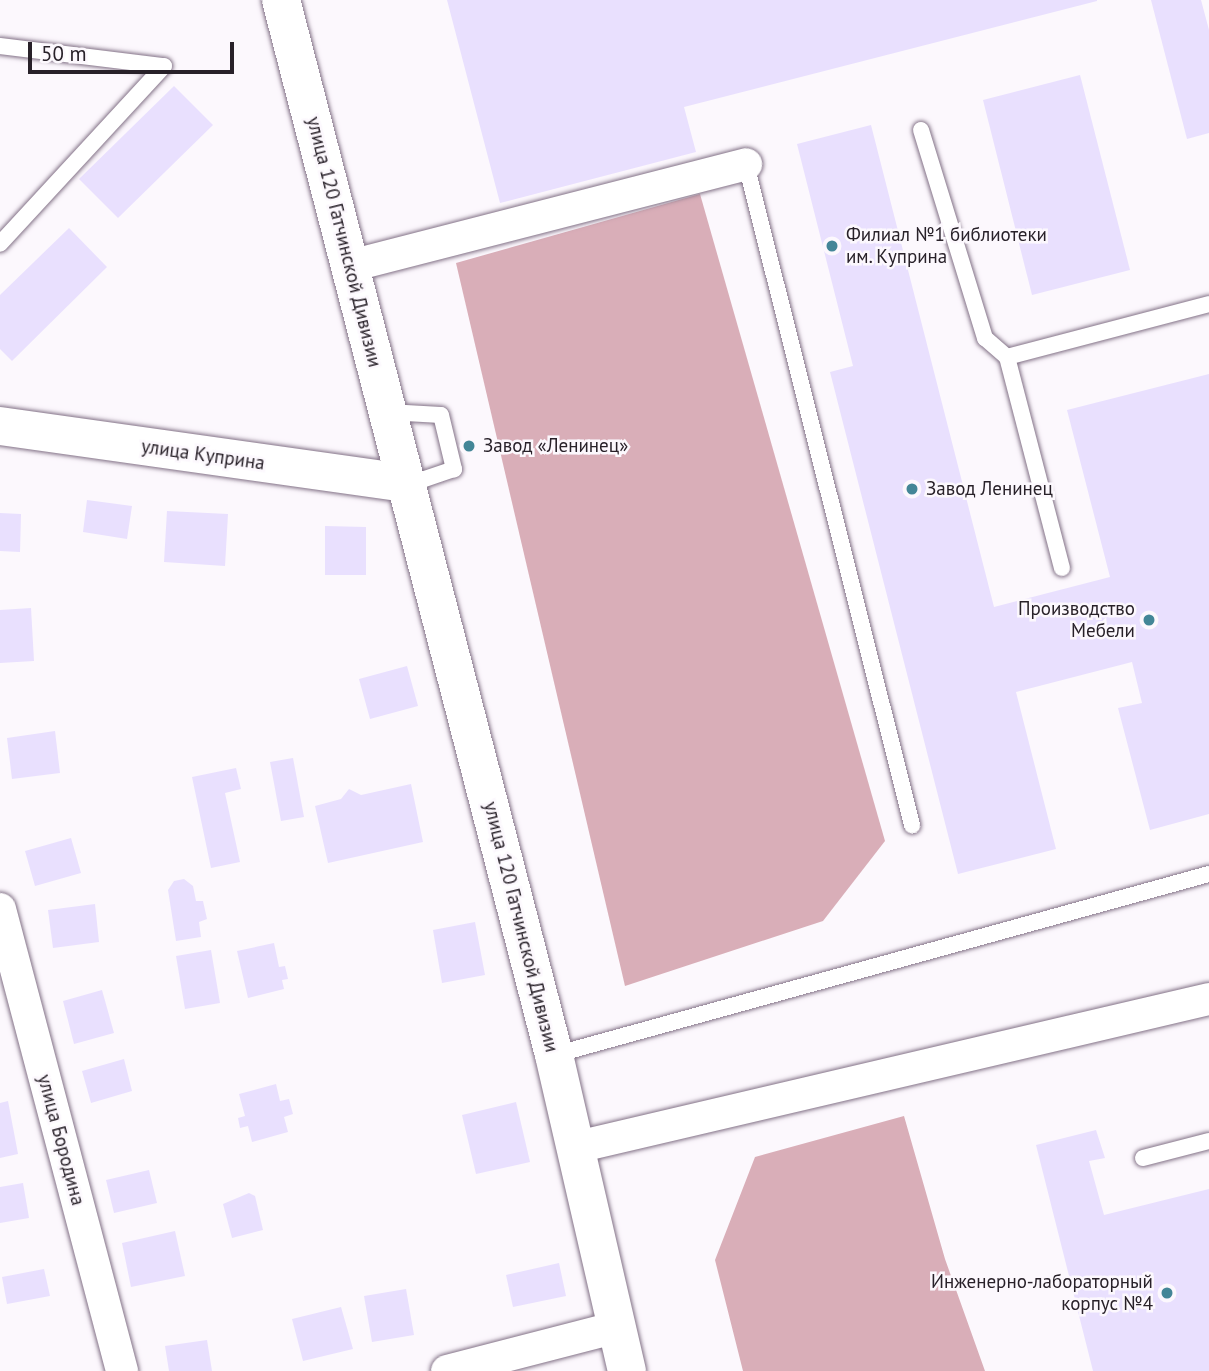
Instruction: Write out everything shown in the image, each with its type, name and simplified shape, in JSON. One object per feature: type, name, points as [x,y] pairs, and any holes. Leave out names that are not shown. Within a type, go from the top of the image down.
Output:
[{"type":"main road","name":"улица 120 Гатчинской Дивизии","points":[[281,0],[554,1055],[627,1371]]},
{"type":"main road","name":"улица Куприна","points":[[0,426],[407,484]]},
{"type":"street","points":[[350,266],[746,164]]},
{"type":"street","name":"улица Бородина","points":[[0,909],[121,1371]]},
{"type":"street","points":[[577,1147],[1209,999]]},
{"type":"street","points":[[447,1371],[617,1327]]},
{"type":"lane","points":[[0,46],[164,65],[0,244]]},
{"type":"lane","points":[[921,130],[985,338],[1007,357],[1062,568]]},
{"type":"lane","points":[[746,164],[912,825]]},
{"type":"lane","points":[[1007,357],[1209,304]]},
{"type":"lane","points":[[387,412],[441,415],[454,469],[407,484]]},
{"type":"lane","points":[[554,1055],[1209,874]]},
{"type":"lane","points":[[1143,1158],[1209,1141]]},
{"type":"shaded area","points":[[700,194],[885,841],[823,921],[625,986],[456,263]]},
{"type":"shaded area","points":[[904,1116],[945,1259],[985,1371],[743,1371],[715,1260],[755,1157]]},
{"type":"building","points":[[447,0],[1097,1],[684,107],[696,152],[500,203]]},
{"type":"building","points":[[1151,0],[1201,0],[1209,30],[1209,133],[1187,139]]},
{"type":"building","points":[[1080,75],[1130,270],[1032,295],[983,100]]},
{"type":"building","points":[[174,86],[213,125],[118,218],[79,179]]},
{"type":"building","points":[[871,125],[994,607],[1110,577],[1067,410],[1209,374],[1209,814],[1150,830],[1118,708],[1142,703],[1132,662],[1016,692],[1056,849],[958,874],[830,372],[853,366],[797,144]]},
{"type":"building","points":[[69,228],[107,267],[12,361],[0,349],[0,295]]},
{"type":"building","points":[[87,500],[132,506],[127,539],[83,532]]},
{"type":"building","points":[[167,511],[228,514],[225,566],[164,562]]},
{"type":"building","points":[[0,513],[21,514],[20,552],[0,551]]},
{"type":"building","points":[[325,526],[366,527],[366,575],[325,575]]},
{"type":"building","points":[[31,608],[34,661],[0,663],[0,610]]},
{"type":"building","points":[[407,666],[418,706],[370,719],[359,679]]},
{"type":"building","points":[[55,731],[60,773],[12,779],[7,738]]},
{"type":"building","points":[[293,758],[304,817],[281,821],[270,762]]},
{"type":"building","points":[[236,768],[241,789],[225,793],[240,862],[211,868],[192,777]]},
{"type":"building","points":[[411,784],[423,842],[328,863],[315,806],[341,799],[349,789],[361,795]]},
{"type":"building","points":[[71,838],[81,873],[35,886],[25,851]]},
{"type":"building","points":[[184,879],[193,886],[196,901],[203,901],[207,919],[199,922],[201,937],[176,941],[168,890],[174,881]]},
{"type":"building","points":[[95,904],[99,942],[53,948],[48,910]]},
{"type":"building","points":[[475,922],[485,975],[442,983],[433,930]]},
{"type":"building","points":[[274,943],[279,967],[285,966],[288,979],[282,980],[284,989],[248,998],[237,951]]},
{"type":"building","points":[[211,950],[220,1003],[185,1009],[176,956]]},
{"type":"building","points":[[102,990],[114,1033],[74,1044],[63,1001]]},
{"type":"building","points":[[124,1059],[132,1091],[91,1103],[82,1071]]},
{"type":"building","points":[[276,1084],[280,1101],[289,1099],[293,1114],[284,1117],[288,1132],[252,1142],[248,1126],[240,1128],[238,1118],[245,1116],[239,1094]]},
{"type":"building","points":[[8,1101],[18,1154],[0,1158],[0,1103]]},
{"type":"building","points":[[516,1102],[530,1162],[476,1174],[462,1115]]},
{"type":"building","points":[[1096,1130],[1105,1158],[1089,1161],[1104,1215],[1209,1189],[1209,1371],[1093,1371],[1036,1145]]},
{"type":"building","points":[[149,1170],[157,1203],[114,1213],[106,1180]]},
{"type":"building","points":[[23,1183],[29,1218],[0,1223],[0,1187]]},
{"type":"building","points":[[249,1193],[255,1196],[263,1230],[232,1238],[223,1204]]},
{"type":"building","points":[[175,1231],[185,1276],[131,1287],[122,1243]]},
{"type":"building","points":[[559,1263],[566,1296],[513,1307],[506,1275]]},
{"type":"building","points":[[44,1269],[50,1296],[7,1304],[2,1277]]},
{"type":"building","points":[[406,1289],[414,1335],[372,1342],[364,1296]]},
{"type":"building","points":[[341,1307],[353,1349],[303,1361],[292,1319]]},
{"type":"building","points":[[207,1340],[212,1371],[169,1371],[165,1346]]},
{"type":"place","name":"Филиал №1 библиотеки им. Куприна","points":[[832,246]]},
{"type":"place","name":"Завод «Ленинец»","points":[[469,446]]},
{"type":"place","name":"Завод Ленинец","points":[[912,489]]},
{"type":"place","name":"Производство Мебели","points":[[1149,620]]},
{"type":"place","name":"Инженерно-лабораторный корпус №4","points":[[1167,1293]]}]
